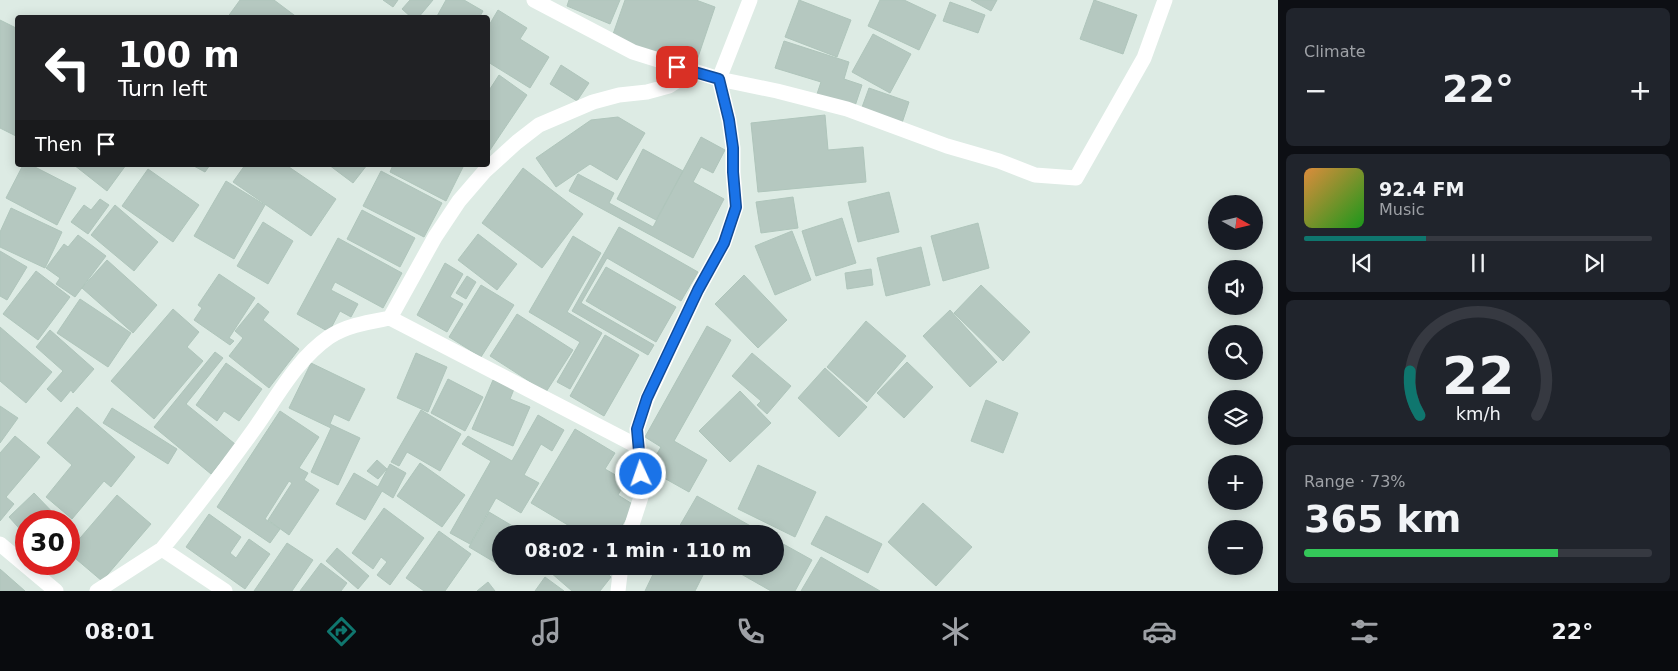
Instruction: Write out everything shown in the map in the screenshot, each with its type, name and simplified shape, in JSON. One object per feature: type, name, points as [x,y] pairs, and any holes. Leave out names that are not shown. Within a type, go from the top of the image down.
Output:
[{"type":"street","points":[[534,0],[633,52],[692,72],[847,109],[946,146],[999,160],[1035,175],[1076,178],[1144,58],[1165,0]]},
{"type":"street","points":[[633,525],[642,494],[637,429],[647,398],[698,290],[724,243],[736,207],[733,148],[729,120],[719,79],[750,0]]},
{"type":"street","points":[[490,167],[539,125],[593,102],[669,86],[692,72]]},
{"type":"street","points":[[390,318],[435,237],[458,201],[490,167]]},
{"type":"street","points":[[97,591],[162,549],[213,486],[303,360],[328,338],[340,331],[363,324],[390,318],[639,447]]},
{"type":"street","points":[[0,544],[56,591]]},
{"type":"street","points":[[162,549],[225,591]]},
{"type":"street","points":[[618,591],[620,575]]},
{"type":"building","points":[[240,0],[274,0],[294,15],[229,15]]},
{"type":"building","points":[[383,0],[398,0],[393,7]]},
{"type":"building","points":[[410,0],[433,0],[420,15],[409,15],[402,9]]},
{"type":"building","points":[[446,0],[464,0],[483,11],[481,15],[438,15]]},
{"type":"building","points":[[569,0],[620,0],[610,24],[567,6]]},
{"type":"building","points":[[625,0],[696,0],[715,7],[695,66],[612,37]]},
{"type":"building","points":[[799,0],[851,20],[837,57],[785,37]]},
{"type":"building","points":[[880,0],[904,0],[936,15],[919,50],[868,26]]},
{"type":"building","points":[[971,0],[997,0],[991,11]]},
{"type":"building","points":[[1094,0],[1137,15],[1123,54],[1080,39]]},
{"type":"building","points":[[950,2],[985,15],[978,33],[943,21]]},
{"type":"building","points":[[498,10],[527,28],[520,39],[549,57],[530,88],[490,63],[490,24]]},
{"type":"building","points":[[0,20],[15,28],[15,136],[0,128]]},
{"type":"building","points":[[873,34],[911,54],[890,93],[852,72]]},
{"type":"building","points":[[784,41],[849,62],[844,79],[862,85],[854,109],[816,97],[821,82],[775,68]]},
{"type":"building","points":[[561,65],[589,83],[577,101],[550,84]]},
{"type":"building","points":[[499,75],[527,95],[490,150],[490,89]]},
{"type":"building","points":[[869,88],[909,102],[901,126],[861,110]]},
{"type":"building","points":[[825,115],[828,150],[863,147],[866,182],[758,192],[751,123]]},
{"type":"building","points":[[618,117],[645,133],[617,180],[590,164],[556,187],[536,158],[591,120]]},
{"type":"building","points":[[701,137],[725,150],[713,173],[701,167],[693,182],[724,199],[693,258],[569,191],[578,174],[614,193],[609,203],[653,227]]},
{"type":"building","points":[[643,149],[683,171],[656,220],[617,199]]},
{"type":"building","points":[[22,167],[35,167],[76,188],[57,225],[6,198]]},
{"type":"building","points":[[77,167],[125,167],[107,191]]},
{"type":"building","points":[[196,167],[209,167],[205,172]]},
{"type":"building","points":[[244,167],[289,167],[336,199],[311,236],[233,182]]},
{"type":"building","points":[[332,167],[365,167],[353,183]]},
{"type":"building","points":[[392,167],[463,167],[446,201],[390,172]]},
{"type":"building","points":[[523,168],[583,214],[542,268],[482,223]]},
{"type":"building","points":[[148,169],[199,205],[173,242],[122,206]]},
{"type":"building","points":[[381,171],[442,203],[424,237],[363,206]]},
{"type":"building","points":[[226,181],[265,205],[234,259],[194,236]]},
{"type":"building","points":[[889,192],[899,232],[858,242],[848,202]]},
{"type":"building","points":[[793,197],[798,228],[761,233],[756,202]]},
{"type":"building","points":[[100,199],[109,205],[88,234],[71,222],[84,205],[91,210]]},
{"type":"building","points":[[115,205],[158,242],[134,271],[91,235]]},
{"type":"building","points":[[11,208],[62,232],[45,268],[0,247],[0,232]]},
{"type":"building","points":[[362,210],[415,238],[400,267],[347,239]]},
{"type":"building","points":[[842,218],[856,263],[816,276],[802,231]]},
{"type":"building","points":[[263,222],[293,241],[268,284],[237,266]]},
{"type":"building","points":[[978,223],[989,268],[943,281],[931,236]]},
{"type":"building","points":[[619,227],[698,272],[681,301],[607,258],[581,303],[654,345],[648,355],[572,311]]},
{"type":"building","points":[[792,231],[811,280],[775,295],[755,246]]},
{"type":"building","points":[[478,234],[517,264],[497,290],[458,260]]},
{"type":"building","points":[[78,235],[106,256],[75,297],[56,284],[60,278],[46,268],[64,244],[68,247]]},
{"type":"building","points":[[573,236],[601,253],[567,312],[602,333],[570,389],[557,382],[580,342],[529,312]]},
{"type":"building","points":[[338,238],[402,273],[383,308],[335,282],[331,290],[358,304],[351,317],[340,311],[329,332],[297,314]]},
{"type":"building","points":[[921,247],[930,285],[886,296],[877,258]]},
{"type":"building","points":[[0,251],[27,267],[7,300],[0,296]]},
{"type":"building","points":[[107,260],[157,305],[133,333],[82,288]]},
{"type":"building","points":[[445,263],[463,274],[450,297],[463,304],[447,332],[417,315]]},
{"type":"building","points":[[606,267],[676,307],[656,342],[586,301]]},
{"type":"building","points":[[871,269],[873,285],[847,289],[845,273]]},
{"type":"building","points":[[36,271],[70,297],[38,340],[3,314]]},
{"type":"building","points":[[219,274],[255,298],[229,338],[234,341],[230,345],[194,320],[202,308],[198,305]]},
{"type":"building","points":[[744,275],[787,320],[758,348],[715,304]]},
{"type":"building","points":[[467,276],[476,282],[466,299],[456,293]]},
{"type":"building","points":[[481,285],[514,305],[481,357],[449,337]]},
{"type":"building","points":[[981,285],[1030,332],[1003,361],[954,313]]},
{"type":"building","points":[[80,299],[131,333],[108,367],[57,333]]},
{"type":"building","points":[[258,303],[269,312],[263,320],[299,349],[269,388],[229,356],[243,338],[235,331]]},
{"type":"building","points":[[173,309],[199,332],[187,347],[203,361],[154,419],[111,381]]},
{"type":"building","points":[[950,310],[997,362],[970,387],[923,336]]},
{"type":"building","points":[[517,314],[573,350],[546,392],[490,356]]},
{"type":"building","points":[[866,321],[906,356],[867,402],[827,367]]},
{"type":"building","points":[[707,326],[731,340],[674,441],[707,460],[689,492],[648,469],[661,447],[645,437]]},
{"type":"building","points":[[0,327],[52,372],[26,403],[0,381]]},
{"type":"building","points":[[50,330],[94,369],[73,393],[71,390],[61,402],[47,389],[63,371],[36,347]]},
{"type":"building","points":[[605,335],[639,355],[604,416],[570,396]]},
{"type":"building","points":[[215,352],[223,358],[186,404],[235,444],[211,474],[154,427]]},
{"type":"building","points":[[416,353],[447,367],[428,412],[397,398]]},
{"type":"building","points":[[752,353],[791,386],[767,414],[757,405],[761,401],[732,376]]},
{"type":"building","points":[[907,362],[933,387],[904,418],[877,393]]},
{"type":"building","points":[[226,363],[262,389],[239,421],[224,411],[217,421],[196,405]]},
{"type":"building","points":[[311,363],[365,389],[349,421],[334,414],[330,424],[360,438],[338,485],[311,472],[331,428],[289,408]]},
{"type":"building","points":[[825,368],[867,407],[839,437],[798,398]]},
{"type":"building","points":[[448,379],[483,397],[465,431],[431,413]]},
{"type":"building","points":[[493,380],[514,389],[510,399],[530,407],[513,446],[472,429]]},
{"type":"building","points":[[740,391],[771,423],[730,462],[699,431]]},
{"type":"building","points":[[986,400],[1018,413],[1003,453],[971,441]]},
{"type":"building","points":[[0,406],[18,418],[0,443]]},
{"type":"building","points":[[77,407],[135,457],[111,487],[104,481],[80,510],[61,510],[46,497],[72,465],[47,443]]},
{"type":"building","points":[[112,408],[177,449],[168,464],[103,423]]},
{"type":"building","points":[[421,410],[461,434],[440,471],[407,452],[399,466],[391,462]]},
{"type":"building","points":[[280,411],[319,437],[299,468],[308,473],[304,480],[319,490],[289,535],[268,520],[292,483],[289,481],[265,519],[280,529],[270,543],[217,507]]},
{"type":"building","points":[[538,415],[564,430],[552,451],[541,444],[524,475],[539,483],[521,513],[496,498],[470,544],[450,533],[491,461],[462,444],[468,436],[512,461]]},
{"type":"building","points":[[575,429],[615,453],[605,469],[626,481],[618,495],[634,505],[622,525],[568,525],[531,503]]},
{"type":"building","points":[[15,436],[40,457],[6,497],[14,504],[0,521],[0,453]]},
{"type":"building","points":[[377,460],[387,469],[378,479],[367,471]]},
{"type":"building","points":[[420,463],[465,495],[442,527],[397,496]]},
{"type":"building","points":[[390,464],[406,473],[393,498],[382,491],[365,520],[336,504],[354,473],[378,487]]},
{"type":"building","points":[[758,465],[816,492],[795,537],[784,532],[784,525],[771,525],[738,509]]},
{"type":"building","points":[[34,493],[50,510],[16,510]]},
{"type":"building","points":[[117,495],[151,524],[102,581],[80,562],[80,538]]},
{"type":"building","points":[[697,496],[749,525],[680,525]]},
{"type":"building","points":[[923,503],[972,547],[936,586],[888,542]]},
{"type":"building","points":[[384,508],[424,538],[390,585],[377,575],[387,562],[381,557],[373,569],[352,553]]},
{"type":"building","points":[[15,511],[15,524],[9,517]]},
{"type":"building","points":[[489,512],[511,525],[492,525],[492,561],[469,547]]},
{"type":"building","points":[[209,514],[241,537],[230,553],[236,558],[249,539],[270,554],[245,589],[186,547]]},
{"type":"building","points":[[826,516],[882,544],[868,573],[811,544]]},
{"type":"building","points":[[439,531],[471,554],[445,591],[424,591],[406,578]]},
{"type":"building","points":[[287,543],[313,560],[292,591],[254,591]]},
{"type":"building","points":[[784,544],[812,560],[795,591],[771,591],[743,575],[784,575]]},
{"type":"building","points":[[337,548],[369,576],[358,589],[326,561]]},
{"type":"building","points":[[821,557],[880,591],[801,591]]},
{"type":"building","points":[[321,563],[347,583],[341,591],[300,591]]},
{"type":"building","points":[[0,569],[25,591],[0,591]]},
{"type":"building","points":[[553,575],[609,575],[611,577],[600,591],[572,591]]},
{"type":"building","points":[[653,575],[703,575],[695,591],[645,591]]},
{"type":"building","points":[[545,577],[564,591],[535,591]]},
{"type":"building","points":[[488,582],[495,591],[477,591]]},
{"type":"route","points":[[641,474],[637,429],[647,398],[698,290],[724,243],[736,207],[733,148],[729,120],[719,79],[677,67]]}]
